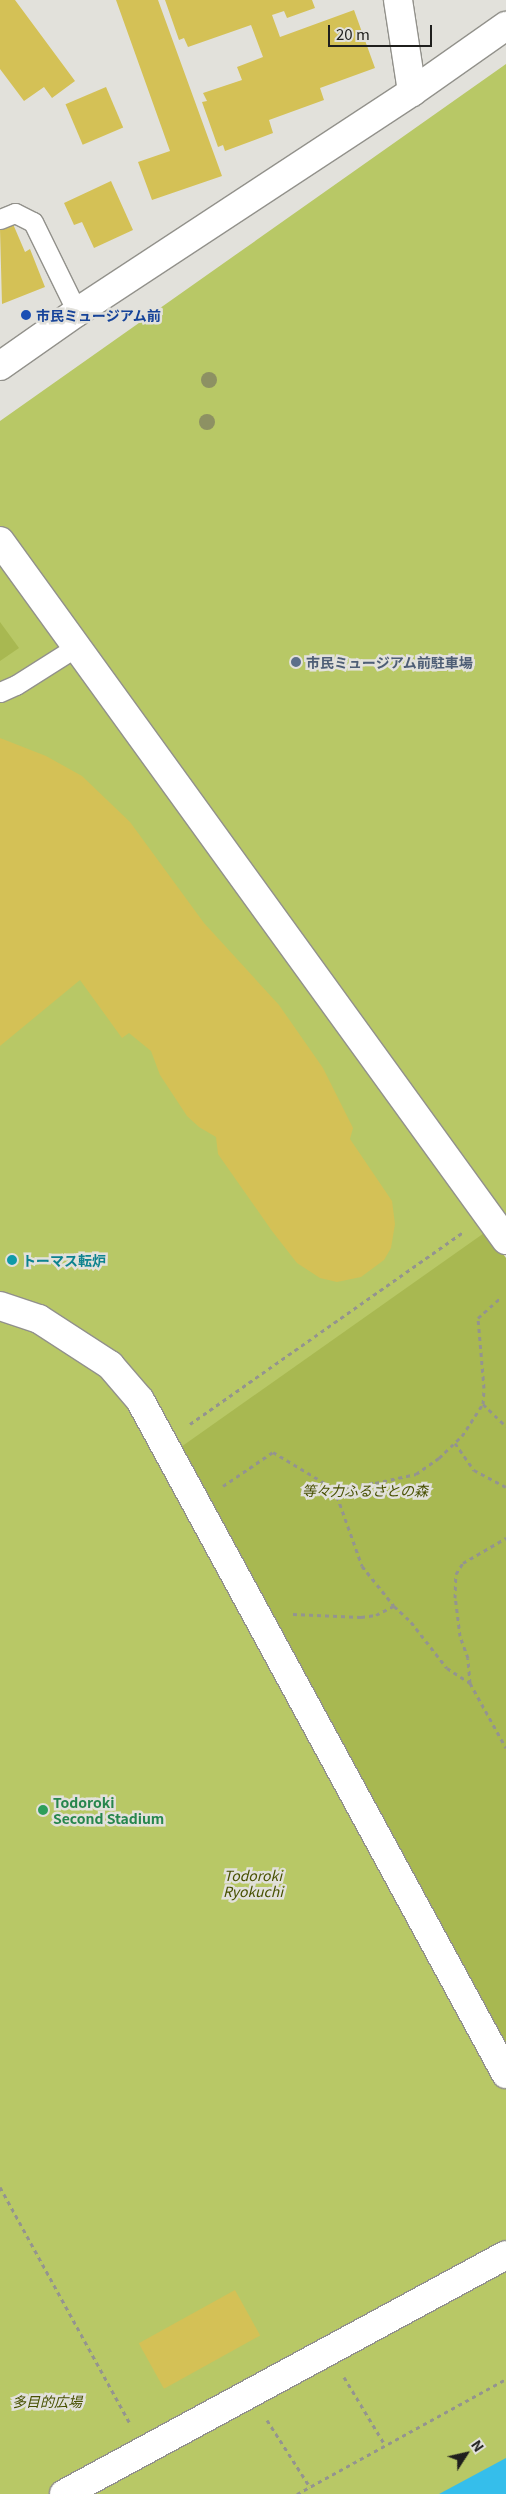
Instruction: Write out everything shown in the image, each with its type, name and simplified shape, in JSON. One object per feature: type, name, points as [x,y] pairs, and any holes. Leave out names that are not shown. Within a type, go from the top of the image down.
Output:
[{"type":"street","points":[[398,0],[412,92]]},
{"type":"street","points":[[0,366],[77,312],[412,92],[506,26]]},
{"type":"street","points":[[0,542],[506,1240]]},
{"type":"street","points":[[0,1306],[39,1319],[110,1365],[140,1400],[165,1441],[506,2074]]},
{"type":"street","points":[[64,2494],[506,2255]]},
{"type":"lane","points":[[0,219],[15,213],[33,222],[77,312]]},
{"type":"lane","points":[[0,692],[16,685],[76,647]]},
{"type":"path","points":[[165,1441],[487,1216]]},
{"type":"path","points":[[337,1496],[345,1487],[416,1474],[462,1436],[483,1404],[484,1388],[478,1318],[502,1297]]},
{"type":"path","points":[[483,1404],[506,1426]]},
{"type":"path","points":[[455,1443],[474,1470],[506,1487]]},
{"type":"path","points":[[198,1503],[273,1452],[328,1485],[337,1496],[362,1566],[394,1606],[411,1622],[447,1668],[470,1683]]},
{"type":"path","points":[[506,1538],[463,1562],[456,1574],[455,1598],[460,1636],[468,1658],[470,1683],[506,1748]]},
{"type":"path","points":[[265,1629],[285,1615],[361,1617],[376,1614],[394,1606]]},
{"type":"path","points":[[0,2187],[131,2425]]},
{"type":"path","points":[[342,2374],[385,2445]]},
{"type":"path","points":[[297,2494],[506,2379]]},
{"type":"path","points":[[265,2416],[310,2487]]},
{"type":"green space","name":"Todoroki Ryokuchi","points":[[506,64],[506,1240],[490,1250],[506,1271],[506,2494],[0,2494],[0,421]]},
{"type":"green space","points":[[0,622],[19,648],[0,661]]},
{"type":"green space","name":"等々力ふるさとの森","points":[[487,1231],[506,1258],[506,2051],[181,1447]]},
{"type":"water","points":[[506,2458],[506,2494],[439,2494]]},
{"type":"building","points":[[0,0],[15,0],[75,81],[52,98],[44,87],[24,101],[0,69]]},
{"type":"building","points":[[116,0],[158,0],[222,176],[152,200],[138,162],[170,151]]},
{"type":"building","points":[[165,0],[312,0],[315,8],[287,18],[284,11],[272,15],[280,37],[354,10],[375,68],[320,88],[324,100],[269,120],[273,133],[225,151],[223,145],[218,147],[202,102],[207,101],[203,93],[242,80],[237,67],[263,57],[251,25],[188,47],[184,38],[179,40]]},
{"type":"building","points":[[106,87],[123,128],[83,145],[65,104]]},
{"type":"building","points":[[111,181],[133,230],[94,248],[82,222],[74,225],[64,203]]},
{"type":"building","points":[[13,224],[25,252],[30,249],[45,287],[2,304],[0,229]]},
{"type":"building","points":[[0,738],[46,756],[82,776],[130,822],[204,923],[279,1005],[323,1068],[353,1128],[350,1139],[392,1201],[395,1224],[391,1248],[384,1260],[361,1277],[337,1282],[320,1278],[297,1263],[218,1154],[216,1137],[199,1127],[187,1116],[160,1075],[151,1051],[129,1033],[122,1038],[80,980],[0,1046]]},
{"type":"building","points":[[235,2290],[260,2335],[164,2389],[139,2343]]},
{"type":"place","name":"市民ミュージアム前","points":[[26,315]]},
{"type":"place","name":"市民ミュージアム前駐車場","points":[[296,662]]},
{"type":"place","name":"トーマス転炉","points":[[12,1260]]},
{"type":"place","name":"Todoroki Second Stadium","points":[[43,1810]]},
{"type":"park label","name":"多目的広場","points":[[47,2401]]}]
